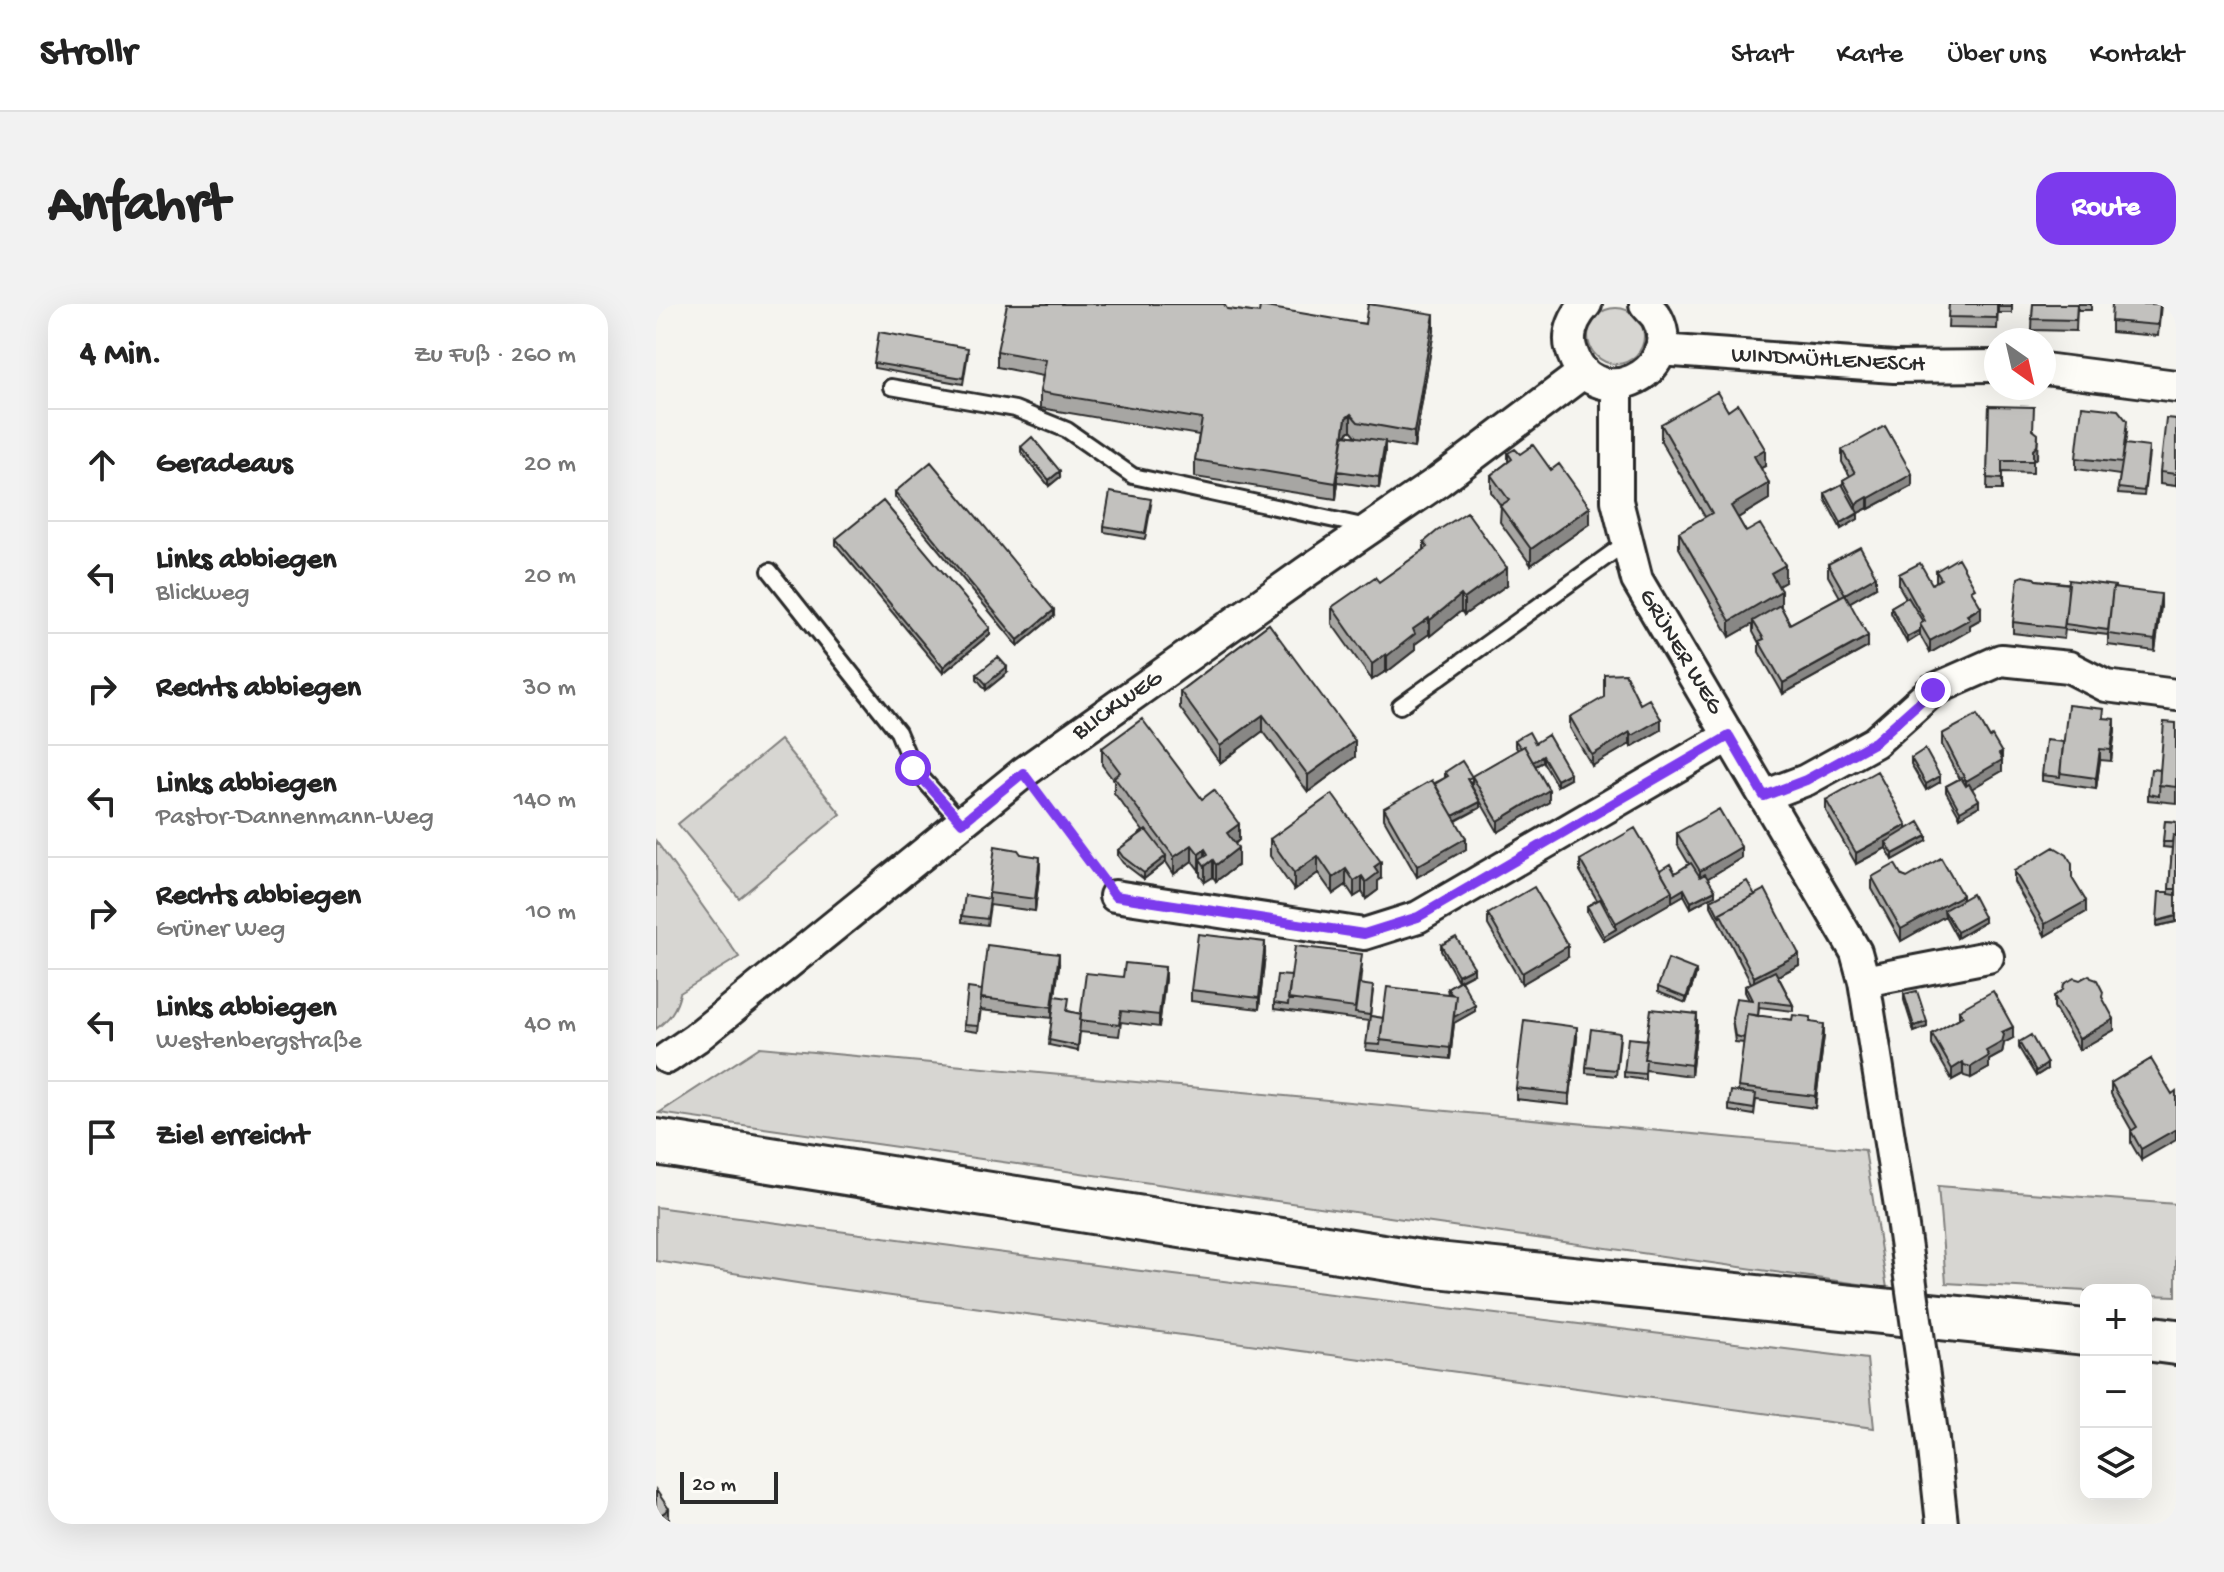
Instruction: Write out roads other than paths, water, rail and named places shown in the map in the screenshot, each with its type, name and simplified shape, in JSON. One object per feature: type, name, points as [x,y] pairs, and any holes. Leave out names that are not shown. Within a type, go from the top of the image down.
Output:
[{"type":"highway","points":[[656,1142],[1427,1264],[2080,1331]]},
{"type":"highway","points":[[656,1171],[1436,1290],[2080,1356]]},
{"type":"highway","points":[[2152,1339],[2176,1342]]},
{"type":"highway","points":[[2152,1364],[2176,1366]]},
{"type":"street","points":[[1586,304],[1572,323],[1569,342],[1574,359],[1584,372],[1598,382],[1617,385],[1636,380],[1654,364],[1660,350],[1661,332],[1656,317],[1645,304]]},
{"type":"street","name":"WINDMÜHLENESCH","points":[[1660,350],[1894,367],[1984,366]]},
{"type":"street","points":[[2056,371],[2176,386]]},
{"type":"street","name":"BLICKWEG","points":[[667,1058],[696,1038],[1023,773],[1439,481],[1584,372]]},
{"type":"street","name":"GRÜNER WEG","points":[[1617,385],[1617,501],[1637,580],[1856,952],[1864,981],[1900,1206],[1942,1524]]},
{"type":"street","points":[[1764,796],[1806,780],[1875,742],[1933,690],[2001,660],[2069,667],[2106,686],[2176,695]]},
{"type":"street","points":[[1115,896],[1364,934],[1418,917],[1729,736]]},
{"type":"street","points":[[1864,981],[1988,957]]},
{"type":"lane","points":[[891,387],[1015,409],[1067,430],[1133,476],[1371,528]]},
{"type":"lane","points":[[1400,706],[1627,542]]},
{"type":"lane","points":[[770,571],[898,732],[913,768],[962,823]]}]
